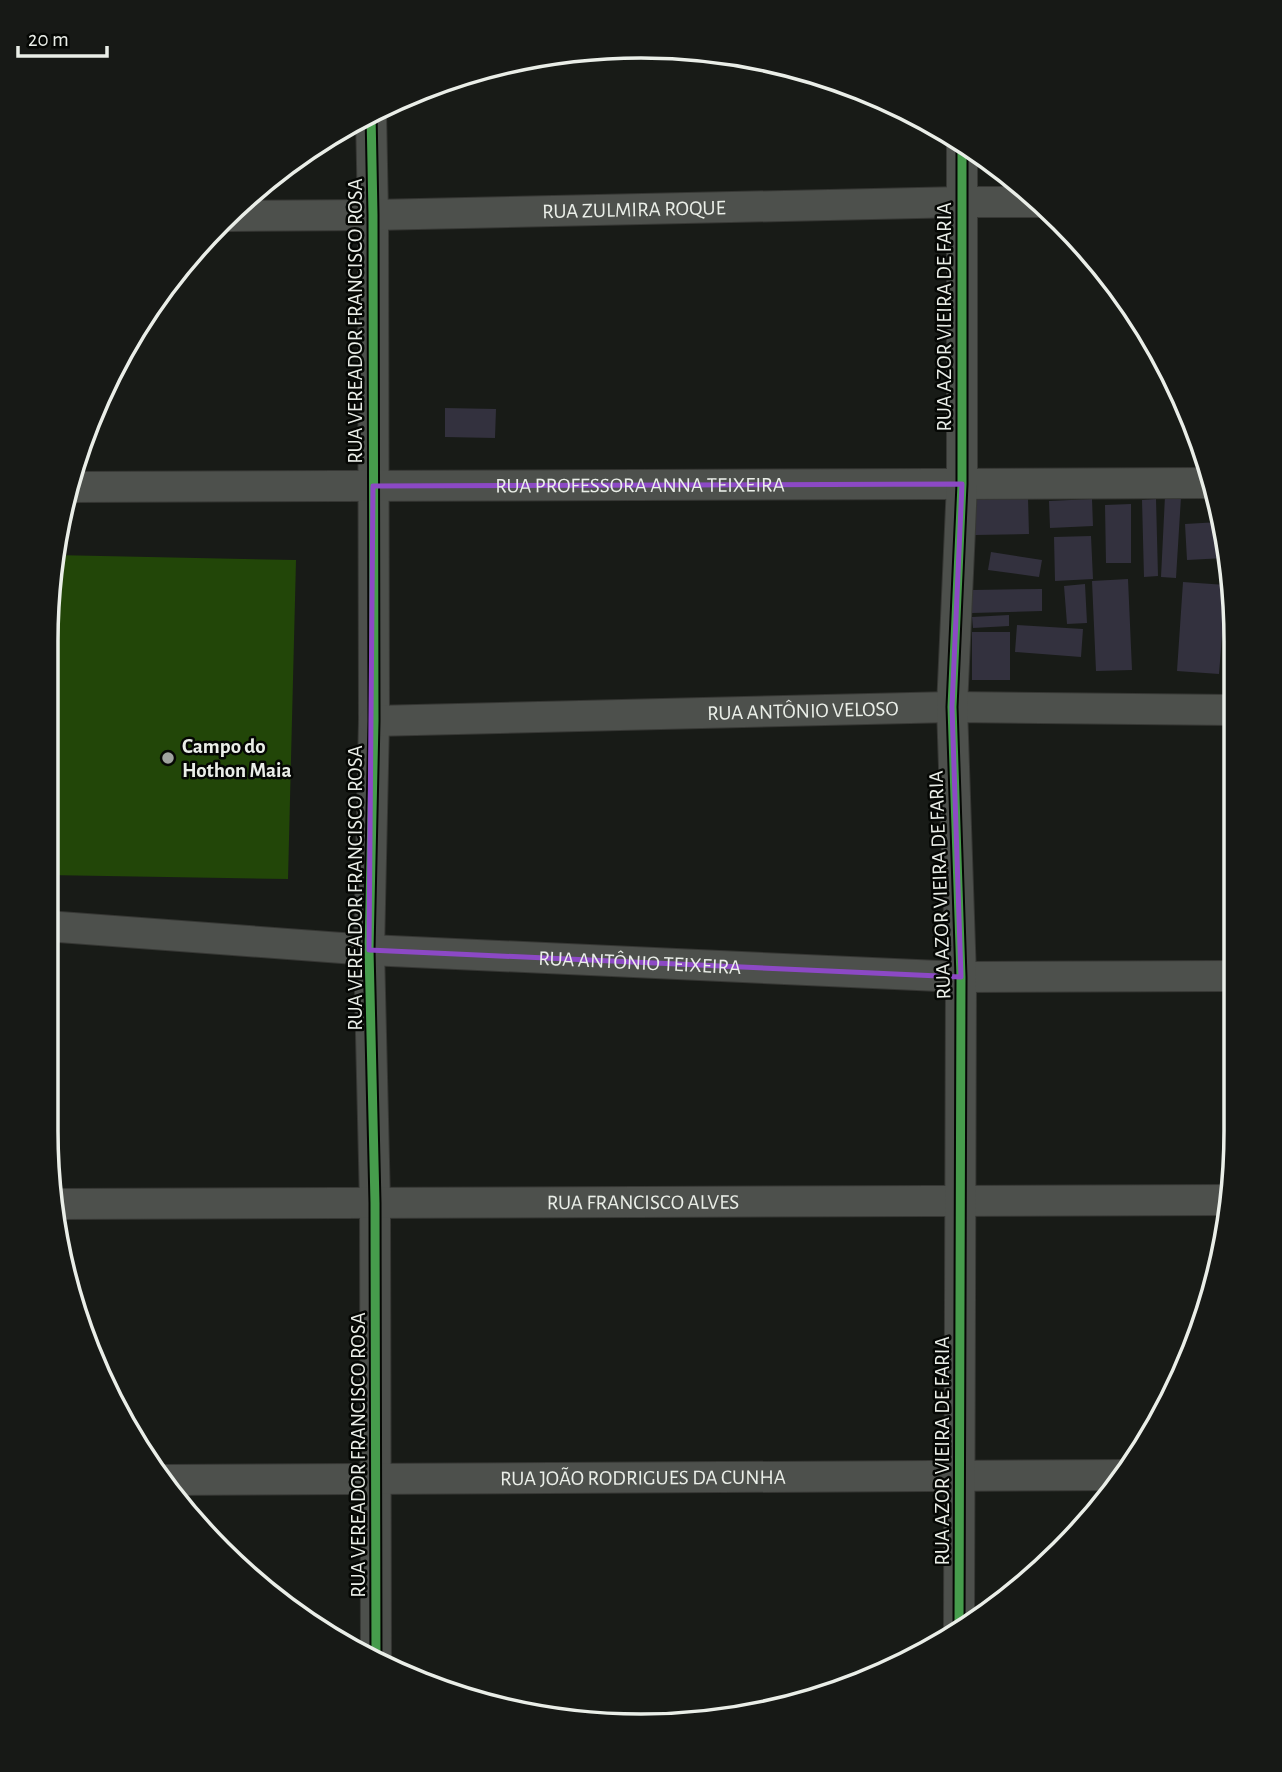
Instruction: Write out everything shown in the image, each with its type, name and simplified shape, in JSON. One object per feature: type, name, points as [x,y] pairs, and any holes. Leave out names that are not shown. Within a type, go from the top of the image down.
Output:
[{"type":"street","name":"RUA VEREADOR FRANCISCO ROSA","points":[[371,124],[374,721],[369,950],[374,1203],[376,1650]]},
{"type":"street","name":"RUA AZOR VIEIRA DE FARIA","points":[[959,1620],[961,977],[952,707],[961,484],[962,154]]},
{"type":"street","name":"RUA ZULMIRA ROQUE","points":[[242,216],[1026,202]]},
{"type":"street","name":"RUA PROFESSORA ANNA TEIXEIRA","points":[[79,487],[1202,483]]},
{"type":"street","name":"RUA ANTÔNIO VELOSO","points":[[374,721],[952,707],[1224,710]]},
{"type":"street","name":"RUA ANTÔNIO TEIXEIRA","points":[[58,927],[369,950],[961,977],[1224,976]]},
{"type":"street","name":"RUA FRANCISCO ALVES","points":[[63,1204],[1220,1200]]},
{"type":"street","name":"RUA JOÃO RODRIGUES DA CUNHA","points":[[174,1480],[1112,1475]]},
{"type":"highlighted area","points":[[962,484],[952,707],[961,977],[369,950],[373,486]]},
{"type":"green space","name":"Campo do Hothon Maia","points":[[65,555],[296,560],[288,879],[58,875],[58,641]]},
{"type":"building","points":[[445,408],[496,409],[495,438],[445,437]]},
{"type":"building","points":[[1165,496],[1181,497],[1176,578],[1161,577]]},
{"type":"building","points":[[1028,498],[1029,534],[975,535],[974,499]]},
{"type":"building","points":[[1092,499],[1093,526],[1050,528],[1049,501]]},
{"type":"building","points":[[1156,499],[1158,576],[1144,577],[1142,500]]},
{"type":"building","points":[[1131,504],[1131,563],[1106,563],[1105,505]]},
{"type":"building","points":[[1212,522],[1218,558],[1187,560],[1185,524]]},
{"type":"building","points":[[1091,536],[1093,579],[1055,581],[1054,537]]},
{"type":"building","points":[[991,552],[1042,560],[1039,577],[988,570]]},
{"type":"building","points":[[1128,579],[1132,670],[1096,671],[1092,581]]},
{"type":"building","points":[[1183,582],[1221,585],[1223,618],[1219,674],[1177,671]]},
{"type":"building","points":[[1085,584],[1087,623],[1067,624],[1064,586]]},
{"type":"building","points":[[1042,589],[1042,611],[972,613],[972,590]]},
{"type":"building","points":[[1009,615],[1009,626],[973,628],[972,617]]},
{"type":"building","points":[[1017,625],[1083,629],[1081,657],[1015,652]]},
{"type":"building","points":[[972,632],[1010,632],[1010,680],[972,680]]},
{"type":"cycle path","points":[[371,124],[374,721],[369,950],[375,1203],[376,1650]]},
{"type":"cycle path","points":[[959,1620],[961,977],[952,707],[962,484],[962,154]]},
{"type":"place","name":"Campo do Hothon Maia","points":[[168,758]]}]
